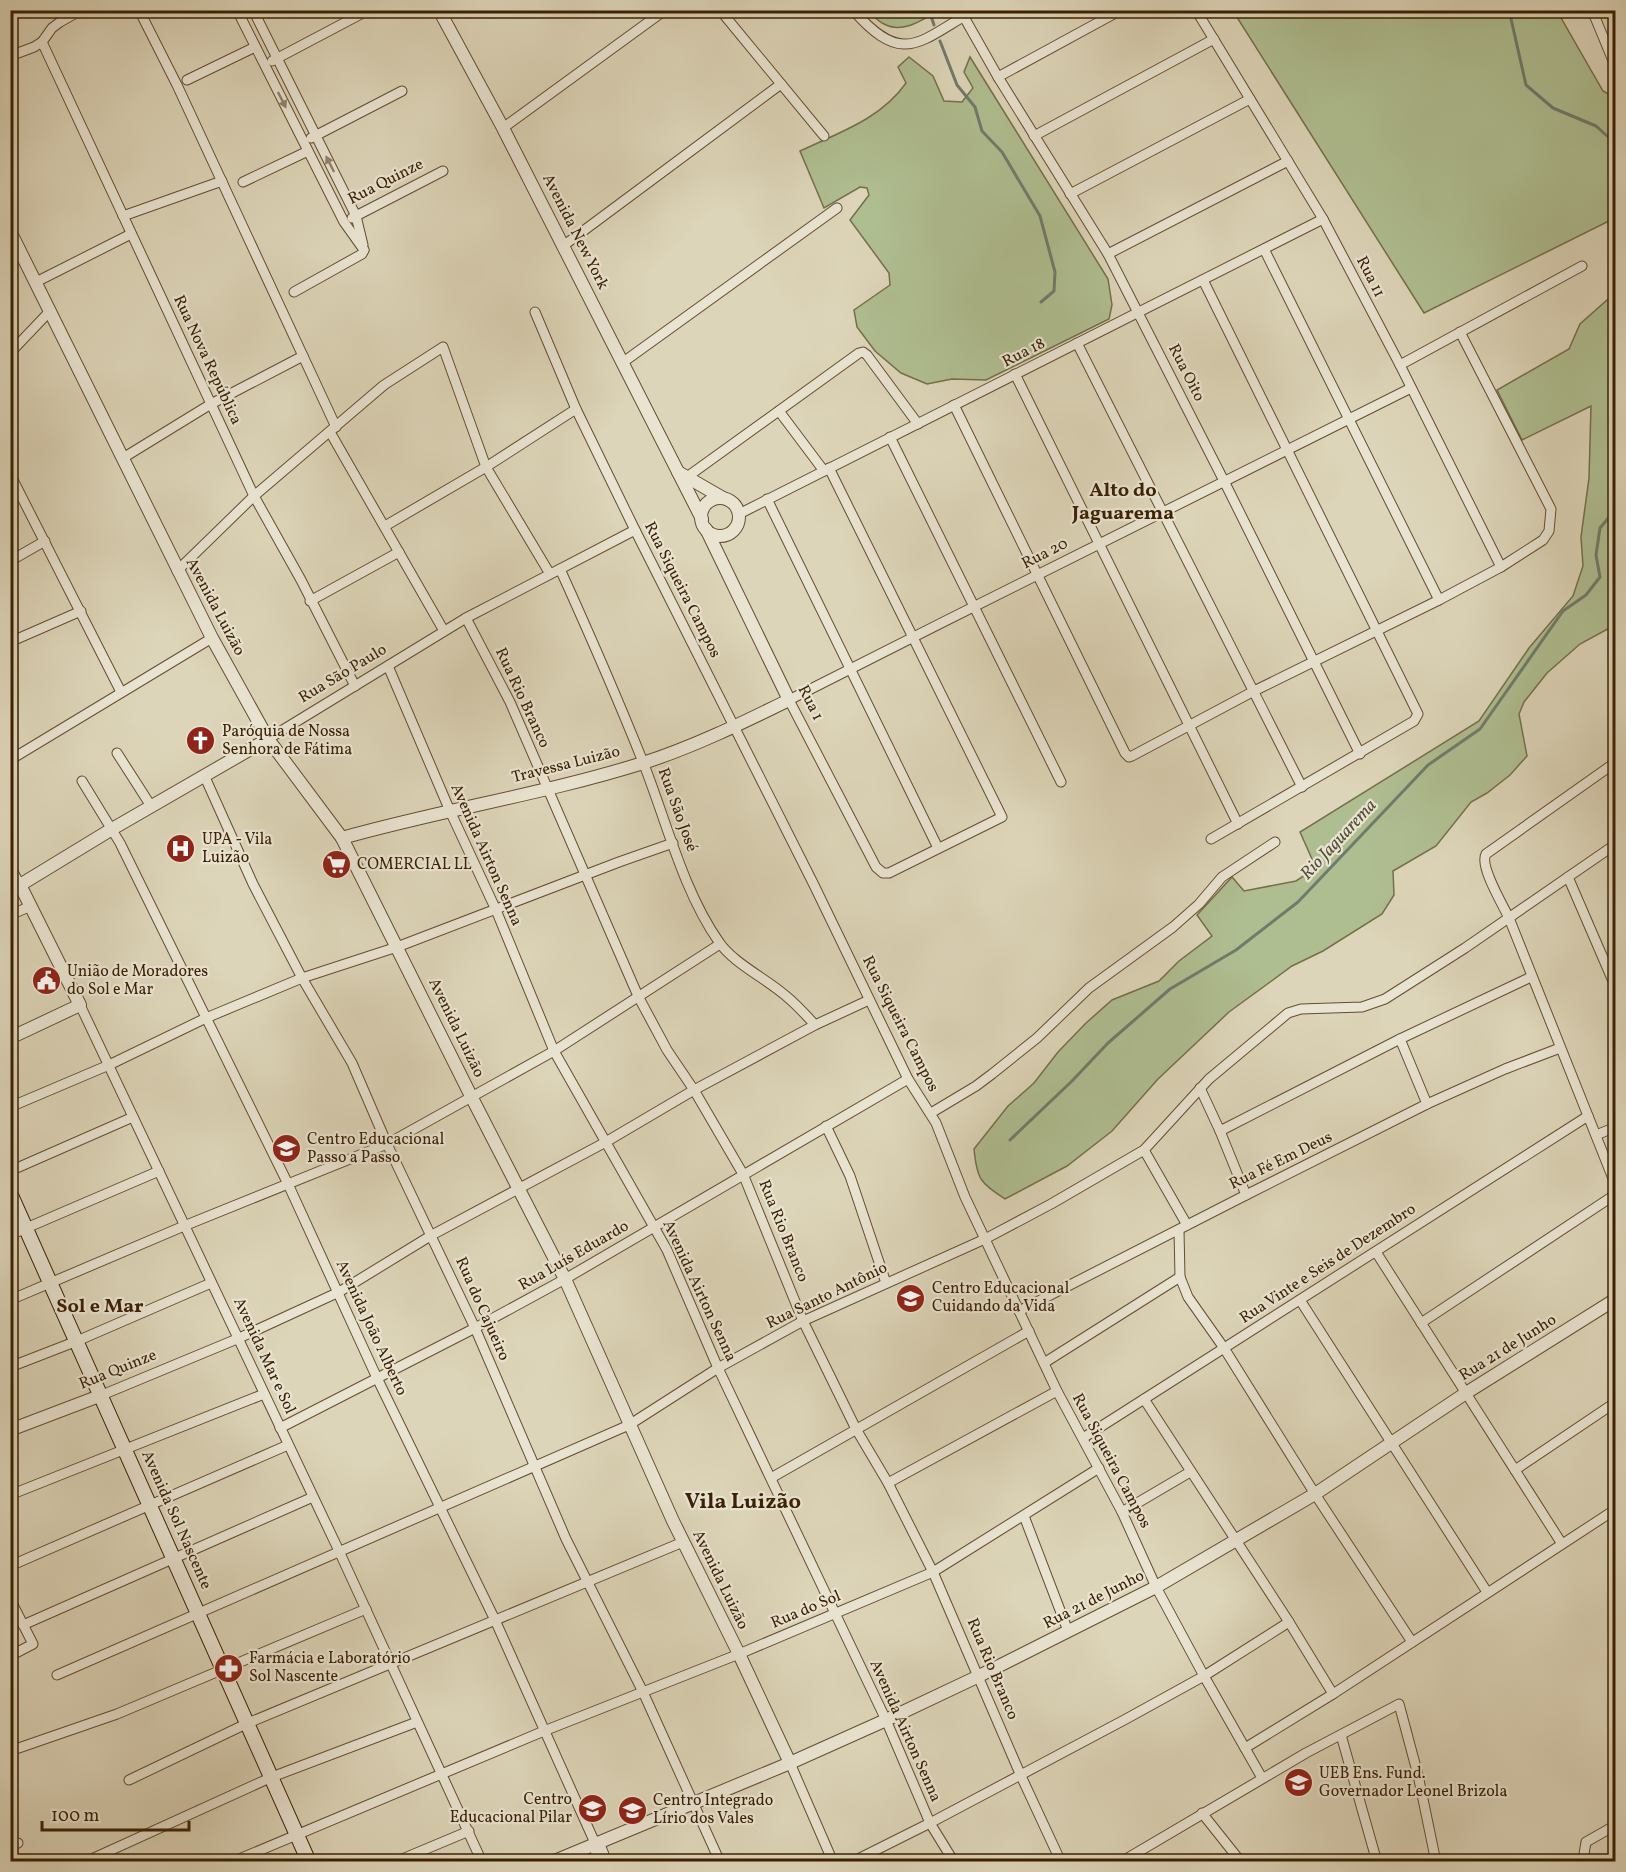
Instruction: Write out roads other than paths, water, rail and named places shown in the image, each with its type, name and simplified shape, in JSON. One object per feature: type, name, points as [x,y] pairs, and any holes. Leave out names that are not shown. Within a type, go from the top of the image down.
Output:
[{"type":"main road","name":"Avenida Sol Nascente","points":[[10,1193],[309,1862]]},
{"type":"street","points":[[10,56],[26,51],[42,42],[52,28],[81,10]]},
{"type":"street","points":[[139,10],[222,181],[303,356],[333,429],[444,632]]},
{"type":"street","points":[[237,10],[344,222],[364,250]]},
{"type":"street","points":[[253,10],[356,216],[364,250],[362,254],[294,292]]},
{"type":"street","points":[[503,128],[665,10]]},
{"type":"street","points":[[720,10],[824,136]]},
{"type":"street","points":[[853,10],[870,30],[894,45],[910,45],[925,39],[962,14],[975,10]]},
{"type":"street","points":[[998,77],[1121,10]]},
{"type":"street","name":"Rua 11","points":[[1196,10],[1323,219],[1400,365],[1501,567]]},
{"type":"street","points":[[1592,10],[1616,69]]},
{"type":"street","name":"Avenida New York","points":[[440,11],[682,474],[704,524]]},
{"type":"street","points":[[264,64],[361,14]]},
{"type":"street","name":"Rua Oito","points":[[962,14],[998,77],[1108,254],[1360,754]]},
{"type":"street","points":[[1034,136],[1214,39]]},
{"type":"street","name":"Rua Nova República","points":[[42,42],[254,496],[301,580],[355,686]]},
{"type":"street","points":[[188,80],[255,47]]},
{"type":"street","points":[[563,246],[781,84]]},
{"type":"street","points":[[243,182],[306,146],[315,135],[402,91]]},
{"type":"street","points":[[1070,194],[1250,99]]},
{"type":"street","points":[[1108,254],[1288,161]]},
{"type":"street","name":"Rua Quinze","points":[[344,222],[443,171]]},
{"type":"street","points":[[123,216],[222,181]]},
{"type":"street","points":[[622,363],[837,208]]},
{"type":"street","name":"Rua 18","points":[[739,514],[1323,219]]},
{"type":"street","name":"Avenida Luizão","points":[[10,231],[212,638],[268,740],[342,838],[565,1279],[629,1425],[790,1763],[833,1862]]},
{"type":"street","points":[[36,282],[131,234]]},
{"type":"street","points":[[1264,249],[1439,600]]},
{"type":"street","points":[[1400,365],[1582,266]]},
{"type":"street","points":[[1203,280],[1418,710],[1413,721],[1211,839]]},
{"type":"street","points":[[10,353],[50,311]]},
{"type":"street","name":"Rua Siqueira Campos","points":[[535,312],[576,409],[635,530],[908,1079],[931,1113],[985,1239],[1057,1391],[1122,1512],[1156,1587],[1262,1778]]},
{"type":"street","points":[[954,405],[1125,753],[1129,757],[1439,600],[1501,567],[1544,540],[1549,531],[1551,509],[1460,332]]},
{"type":"street","points":[[1077,343],[1302,787]]},
{"type":"street","points":[[177,571],[254,496],[384,385],[442,347],[486,466],[550,574]]},
{"type":"street","points":[[717,553],[717,541],[731,533],[738,525],[739,514],[734,503],[682,474],[779,411],[859,353],[863,352],[918,424]]},
{"type":"street","points":[[123,458],[211,404],[303,356]]},
{"type":"street","points":[[1015,374],[1238,824]]},
{"type":"street","name":"Rua 20","points":[[789,699],[1411,388]]},
{"type":"street","points":[[385,526],[576,409]]},
{"type":"street","points":[[767,500],[938,848],[1002,817],[913,637],[826,470],[779,411]]},
{"type":"street","points":[[890,437],[1062,782]]},
{"type":"street","points":[[12,479],[121,692]]},
{"type":"street","points":[[723,498],[717,498],[707,504],[702,513],[704,524],[715,535],[726,535]]},
{"type":"street","name":"Rua 1","points":[[704,524],[789,699],[876,867],[883,873],[889,873],[938,848]]},
{"type":"street","name":"Rua São Paulo","points":[[15,888],[151,806],[268,740],[466,618],[635,530]]},
{"type":"street","points":[[10,561],[45,541]]},
{"type":"street","points":[[310,601],[399,552]]},
{"type":"street","name":"Rua São José","points":[[560,569],[643,762],[697,903],[720,944],[787,996],[815,1025]]},
{"type":"street","points":[[10,642],[81,611]]},
{"type":"street","name":"Rua Rio Branco","points":[[466,618],[510,702],[638,996],[667,1050],[694,1090],[743,1174],[803,1321],[856,1429],[888,1483],[933,1572],[1021,1776],[1061,1862]]},
{"type":"street","points":[[10,760],[212,638]]},
{"type":"street","name":"Avenida Airton Senna","points":[[388,666],[450,811],[496,910],[554,1051],[604,1143],[667,1250],[718,1368],[886,1720],[930,1823],[954,1862]]},
{"type":"street","name":"Travessa Luizão","points":[[342,838],[643,762],[734,727],[789,699]]},
{"type":"street","points":[[117,753],[151,806]]},
{"type":"street","points":[[1616,762],[1486,854],[1484,861],[1616,1186]]},
{"type":"street","name":"Rua do Cajueiro","points":[[204,775],[253,885],[302,978],[352,1063],[387,1144],[475,1328],[586,1581],[643,1692],[720,1862]]},
{"type":"street","name":"Avenida João Alberto","points":[[82,781],[112,829],[288,1184],[377,1378],[495,1620],[595,1842],[601,1847],[607,1862]]},
{"type":"street","points":[[931,1113],[992,1074],[1037,1038],[1089,988],[1173,927],[1199,904],[1222,877],[1275,842]]},
{"type":"street","points":[[10,1107],[109,1065],[206,1018],[302,978],[397,947],[673,843]]},
{"type":"street","points":[[1509,918],[1616,844]]},
{"type":"street","name":"Avenida Mar e Sol","points":[[10,866],[15,888],[31,906],[134,1117],[339,1551],[482,1862]]},
{"type":"street","points":[[1568,877],[1616,988]]},
{"type":"street","points":[[10,915],[31,906]]},
{"type":"street","name":"Rua Santo Antônio","points":[[57,1675],[339,1551],[536,1468],[629,1425],[718,1368],[803,1321],[985,1239],[1122,1164],[1144,1150],[1200,1088],[1247,1045],[1290,1012],[1301,1009],[1348,1009],[1380,1002],[1509,918]]},
{"type":"street","points":[[10,1300],[184,1226],[387,1144],[554,1051],[720,944]]},
{"type":"street","points":[[1220,1131],[1400,1039],[1531,977]]},
{"type":"street","name":"Rua Quinze","points":[[10,1430],[237,1339],[339,1292],[432,1234],[604,1143],[694,1090],[815,1025],[869,1000]]},
{"type":"street","points":[[10,1038],[80,1005]]},
{"type":"street","points":[[1400,1039],[1427,1104]]},
{"type":"street","name":"Rua Fé Em Deus","points":[[1019,1311],[1427,1104],[1505,1069],[1560,1048]]},
{"type":"street","name":"Rua Luís Eduardo","points":[[280,1428],[565,1279],[908,1079]]},
{"type":"street","points":[[1200,1088],[1246,1195]]},
{"type":"street","name":"Rua Vinte e Seis de Dezembro","points":[[1083,1438],[1588,1116]]},
{"type":"street","points":[[10,1171],[134,1117]]},
{"type":"street","points":[[826,1126],[850,1176],[886,1283]]},
{"type":"street","points":[[1596,1135],[1616,1127]]},
{"type":"street","points":[[1144,1150],[1183,1227],[1180,1277],[1188,1297],[1224,1348],[1315,1494],[1412,1642]]},
{"type":"street","points":[[10,1235],[159,1172]]},
{"type":"street","points":[[1421,1323],[1616,1194]]},
{"type":"street","points":[[1376,1252],[1562,1544]]},
{"type":"street","points":[[1044,1363],[1180,1277]]},
{"type":"street","points":[[10,1367],[77,1341],[211,1283]]},
{"type":"street","name":"Rua 21 de Junho","points":[[552,1862],[595,1842],[790,1763],[886,1720],[1156,1587],[1315,1494],[1466,1394],[1616,1299]]},
{"type":"street","points":[[1300,1300],[1487,1592]]},
{"type":"street","points":[[771,1478],[1029,1330]]},
{"type":"street","points":[[888,1483],[973,1434],[1057,1391]]},
{"type":"street","points":[[10,1495],[264,1394]]},
{"type":"street","points":[[1144,1399],[1333,1694]]},
{"type":"street","points":[[1515,1470],[1616,1402]]},
{"type":"street","points":[[10,1566],[288,1444]]},
{"type":"street","name":"Rua do Sol","points":[[232,1862],[933,1572],[1099,1468]]},
{"type":"street","points":[[1122,1512],[1190,1472]]},
{"type":"street","points":[[23,1624],[313,1497]]},
{"type":"street","points":[[1245,1748],[1333,1694],[1616,1509]]},
{"type":"street","points":[[1024,1516],[1068,1631]]},
{"type":"street","points":[[129,1780],[248,1723],[683,1542]]},
{"type":"street","points":[[10,1599],[32,1646],[10,1656]]},
{"type":"street","points":[[10,1751],[117,1714],[366,1609]]},
{"type":"street","points":[[852,1862],[1021,1776],[1204,1676],[1289,1622]]},
{"type":"street","points":[[1121,1862],[1262,1778],[1399,1704],[1418,1775],[1436,1862]]},
{"type":"street","points":[[85,1862],[272,1777],[417,1722]]},
{"type":"street","points":[[1341,1735],[1377,1862]]},
{"type":"street","points":[[1202,1813],[1241,1862]]},
{"type":"street","points":[[1588,1862],[1583,1847],[1586,1842],[1616,1825]]},
{"type":"street","points":[[395,1862],[469,1831]]},
{"type":"street","name":"Avenida João Alberto","points":[[595,1842],[594,1848],[600,1862]]},
{"type":"waterway","points":[[929,10],[934,25]]},
{"type":"waterway","name":"Rio Jaguarema","points":[[1509,10],[1526,85],[1553,108],[1596,126],[1616,144]]},
{"type":"waterway","points":[[940,41],[957,85],[975,107],[982,131],[1002,152],[1040,216],[1055,272],[1054,291],[1041,302]]},
{"type":"waterway","name":"Rio Jaguarema","points":[[1010,1140],[1108,1043],[1170,989],[1236,950],[1298,902],[1428,765],[1480,729],[1563,611],[1586,595],[1600,577],[1596,555],[1600,528],[1616,509]]},
{"type":"place","name":"Paróquia de Nossa Senhora de Fátima","points":[[201,741]]},
{"type":"place","name":"UPA - Vila Luizão","points":[[181,849]]},
{"type":"place","name":"COMERCIAL LL","points":[[336,865]]},
{"type":"place","name":"União de Moradores do Sol e Mar","points":[[46,981]]},
{"type":"place","name":"Centro Educacional Passo a Passo","points":[[286,1149]]},
{"type":"place","name":"Centro Educacional Cuidando da Vida","points":[[911,1298]]},
{"type":"place","name":"Farmácia e Laboratório Sol Nascente","points":[[228,1668]]},
{"type":"place","name":"UEB Ens. Fund. Governador Leonel Brizola","points":[[1298,1783]]},
{"type":"place","name":"Centro Educacional Pilar","points":[[593,1809]]},
{"type":"place","name":"Centro Integrado Lírio dos Vales","points":[[632,1810]]},
{"type":"district","name":"Alto do Jaguarema","points":[[1123,502]]},
{"type":"district","name":"Sol e Mar","points":[[100,1307]]},
{"type":"district","name":"Vila Luizão","points":[[743,1502]]}]
